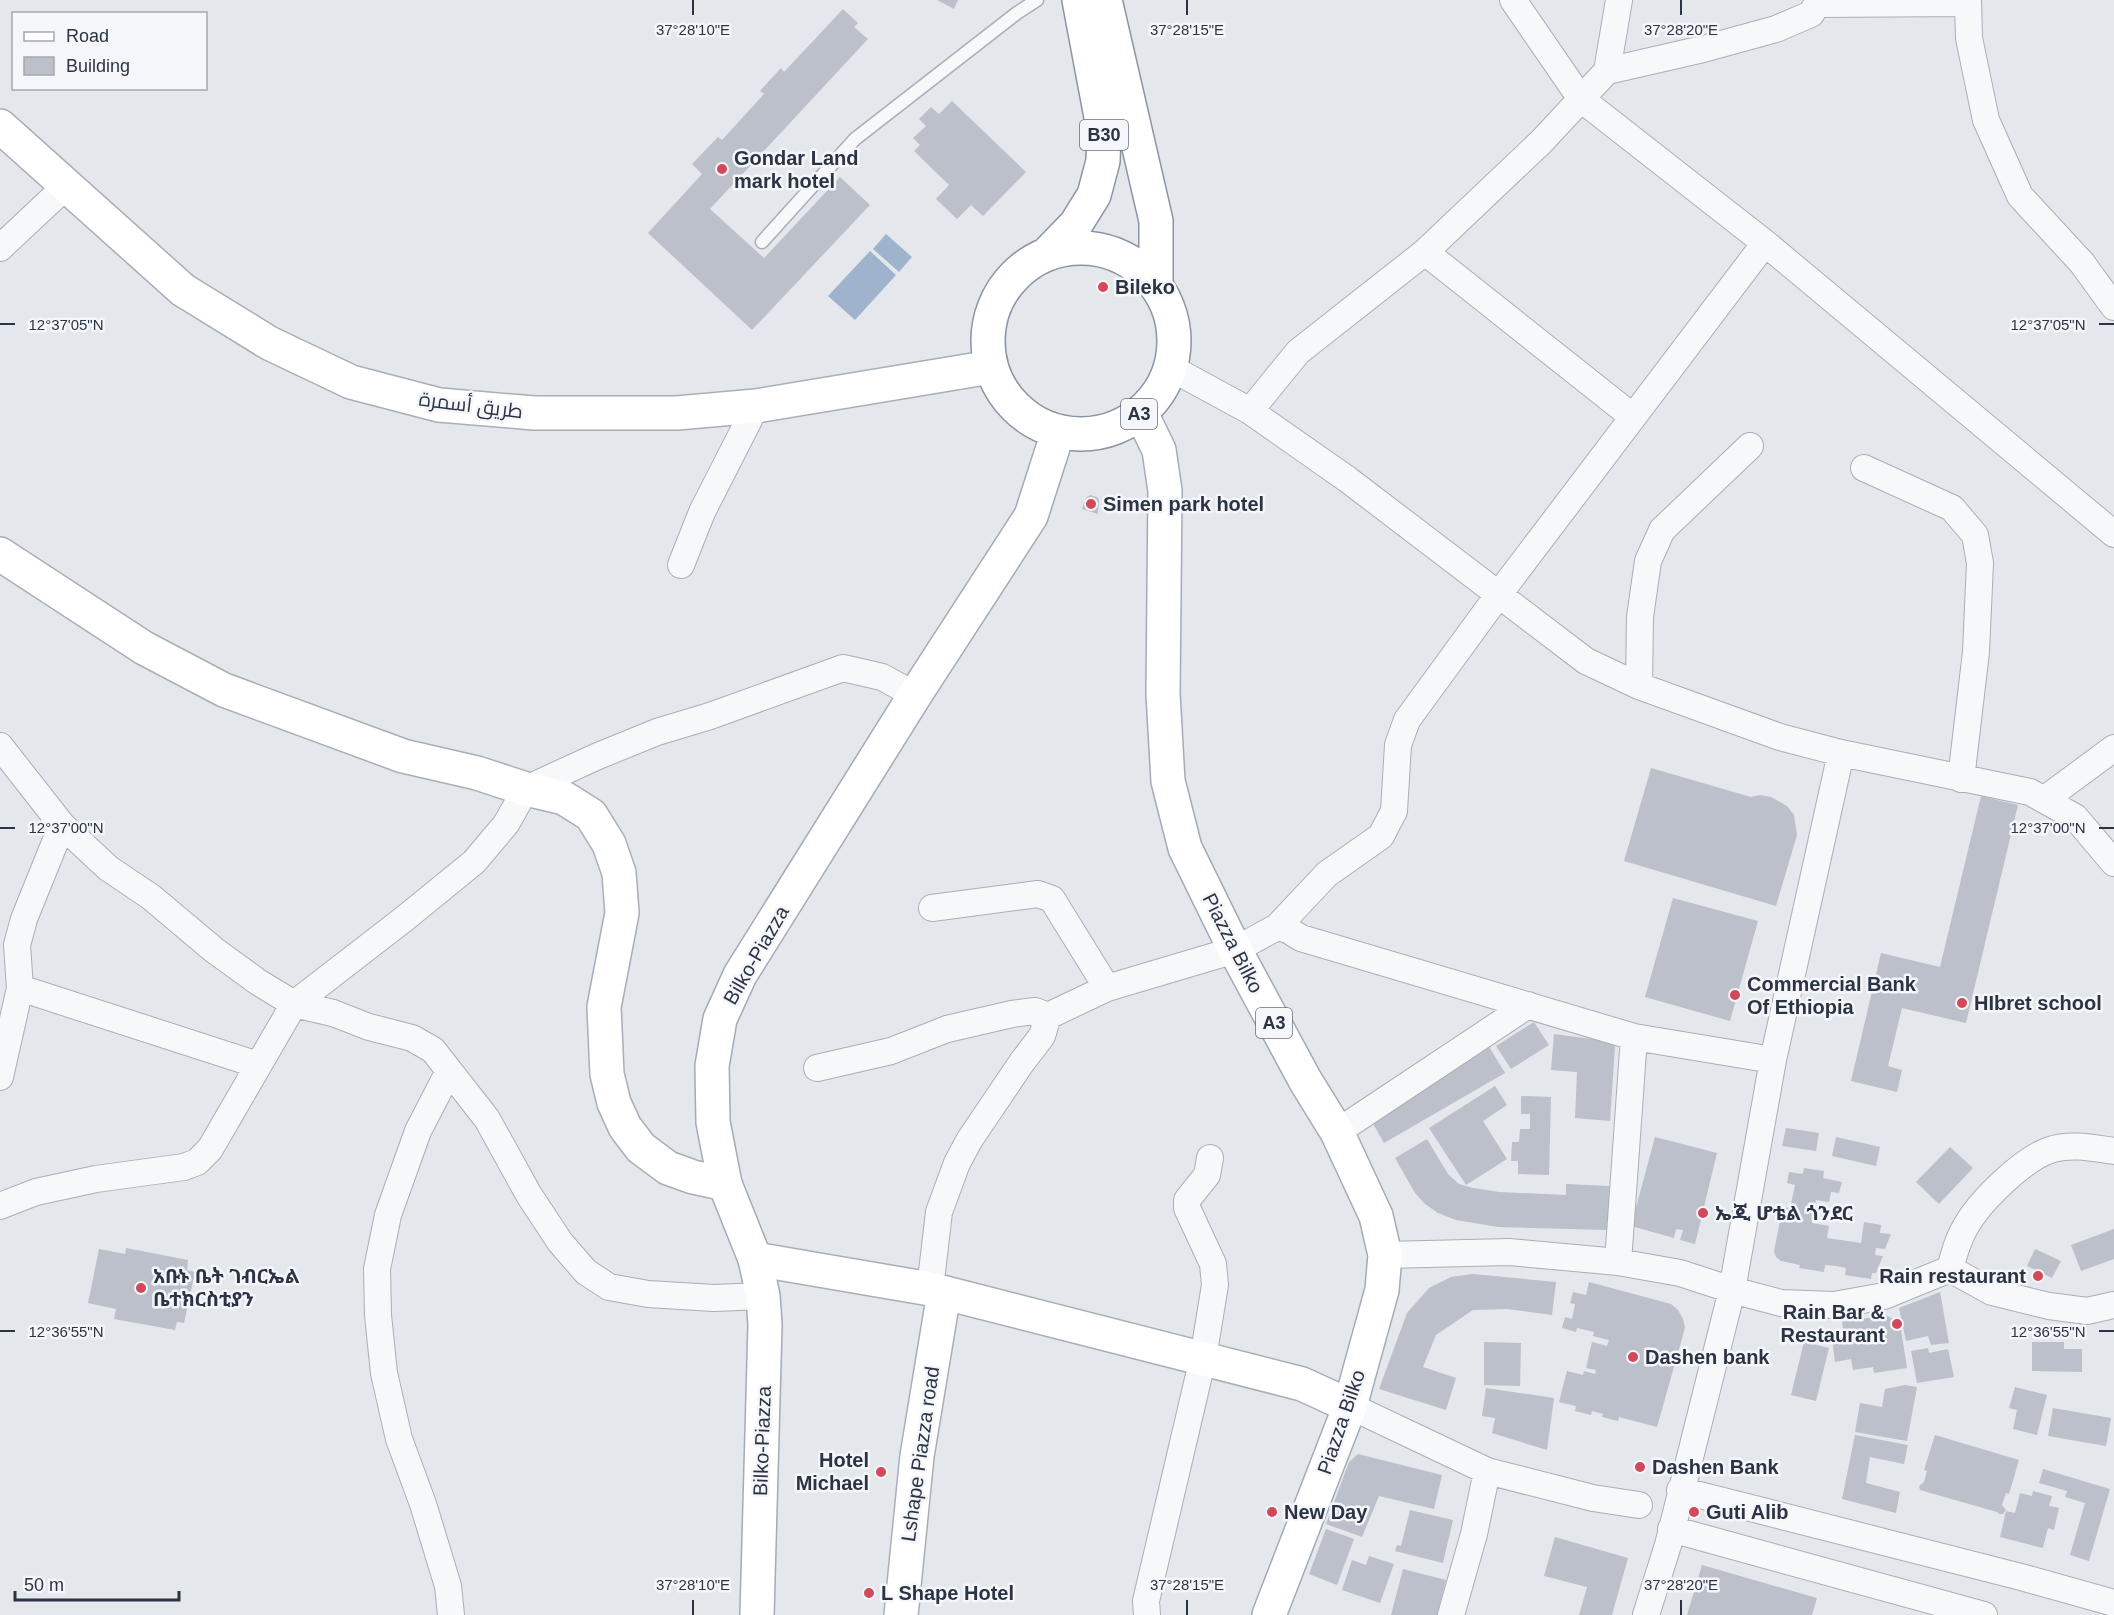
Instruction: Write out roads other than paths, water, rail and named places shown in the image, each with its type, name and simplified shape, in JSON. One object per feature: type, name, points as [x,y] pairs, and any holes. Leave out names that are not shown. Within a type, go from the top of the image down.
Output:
[{"type":"main road","name":"B30","points":[[1047,254],[1076,224],[1094,195],[1103,161],[1104,133],[1079,0]]},
{"type":"main road","name":"B30","points":[[1105,0],[1156,221],[1156,284]]},
{"type":"main road","name":"طريق أسمرة","points":[[0,126],[183,290],[269,343],[351,382],[439,405],[534,413],[677,413],[756,406],[991,367]]},
{"type":"main road","name":"A3","points":[[1077,248],[1107,251],[1134,264],[1156,284],[1170,310],[1175,339],[1171,368],[1159,393],[1141,413],[1120,426],[1097,433],[1058,432],[1038,426],[1021,413],[1002,392],[991,367],[987,339],[991,312],[1004,288],[1023,267],[1047,254],[1077,248]]},
{"type":"main road","name":"Piazza Bilko","points":[[1141,413],[1160,450],[1165,491],[1163,694],[1168,781],[1185,848],[1234,950],[1305,1080],[1337,1132],[1376,1216],[1385,1255],[1382,1290],[1350,1406],[1269,1615]]},
{"type":"main road","name":"Bilko-Piazza","points":[[758,1615],[765,1325],[763,1296],[755,1259],[725,1184],[713,1122],[712,1066],[720,1019],[740,975],[915,695],[1031,516],[1058,432]]},
{"type":"main road","points":[[0,554],[144,648],[224,690],[403,756],[477,773],[526,789],[564,798],[591,815],[609,844],[619,873],[622,913],[604,1007],[607,1074],[614,1103],[626,1127],[642,1148],[668,1168],[693,1177],[725,1184]]},
{"type":"main road","points":[[755,1259],[937,1291],[1302,1384],[1350,1406]]},
{"type":"main road","name":"Lshape Piazza road","points":[[901,1615],[937,1291]]},
{"type":"street","points":[[1513,0],[1581,99],[1765,243],[2114,534]]},
{"type":"street","points":[[1250,411],[1298,352],[1425,252],[1542,141],[1607,71],[1619,0]]},
{"type":"street","points":[[1607,71],[1703,49],[1776,29],[1811,14],[1817,2],[1967,2],[1969,38],[1986,120],[2020,196],[2082,263],[2114,307]]},
{"type":"street","points":[[0,248],[66,186]]},
{"type":"street","points":[[817,1068],[891,1051],[946,1029],[1012,1014],[1035,1011],[1048,1016],[1107,988],[1234,950],[1277,927],[1327,874],[1380,836],[1394,811],[1398,745],[1407,720],[1499,594],[1765,243]]},
{"type":"street","points":[[1425,252],[1633,417]]},
{"type":"street","points":[[1171,368],[1250,411],[1347,479],[1586,661],[1639,686],[1780,737],[1841,753],[2030,792],[2075,817],[2114,863]]},
{"type":"street","points":[[681,565],[702,512],[756,406]]},
{"type":"street","points":[[1639,686],[1640,617],[1648,561],[1662,530],[1750,446]]},
{"type":"street","points":[[1864,468],[1952,508],[1975,534],[1980,563],[1976,652],[1961,779]]},
{"type":"street","points":[[0,1206],[36,1192],[96,1179],[184,1167],[197,1162],[210,1149],[294,1004],[474,862],[506,824],[526,789],[657,732],[710,717],[843,668],[882,677],[915,695]]},
{"type":"street","points":[[0,746],[62,825],[108,868],[151,897],[214,950],[258,982],[294,1004],[333,1013],[369,1027],[412,1038],[433,1050],[487,1119],[529,1195],[560,1242],[586,1272],[609,1287],[648,1294],[714,1298],[763,1296]]},
{"type":"street","points":[[2045,800],[2114,748]]},
{"type":"street","points":[[1646,1615],[1671,1529],[1732,1290],[1773,1060],[1841,753]]},
{"type":"street","points":[[0,1077],[20,988],[9,938],[24,919],[62,825]]},
{"type":"street","points":[[932,908],[1038,894],[1052,899],[1107,988]]},
{"type":"street","points":[[1277,927],[1288,930],[1301,938],[1634,1036],[1773,1060]]},
{"type":"street","points":[[20,988],[258,1065]]},
{"type":"street","points":[[1337,1132],[1528,1005]]},
{"type":"street","points":[[937,1291],[939,1212],[957,1163],[970,1139],[1042,1036],[1048,1016]]},
{"type":"street","points":[[1618,1262],[1634,1036]]},
{"type":"street","points":[[449,1071],[418,1131],[388,1215],[377,1269],[378,1315],[384,1372],[399,1438],[423,1504],[448,1586],[451,1615]]},
{"type":"street","points":[[1950,1269],[1955,1249],[1966,1224],[1986,1199],[2016,1169],[2050,1150],[2083,1146],[2114,1151]]},
{"type":"street","points":[[1147,1615],[1146,1600],[1203,1358],[1215,1274],[1213,1264],[1187,1208],[1187,1200],[1207,1175],[1210,1158]]},
{"type":"street","points":[[1385,1255],[1509,1252],[1618,1262],[1680,1272],[1732,1290],[1781,1303],[1834,1305],[1884,1296],[1950,1269]]},
{"type":"street","points":[[1950,1269],[1992,1292],[2049,1306],[2087,1311],[2114,1305]]},
{"type":"street","points":[[1350,1406],[1487,1471],[1593,1498],[1639,1505]]},
{"type":"street","points":[[1450,1615],[1474,1534],[1487,1471]]},
{"type":"street","points":[[1680,1490],[1988,1568],[2114,1603]]},
{"type":"street","points":[[1671,1529],[1984,1615]]},
{"type":"lane","points":[[762,242],[855,139],[1037,0]]},
{"type":"water","points":[[886,234],[912,257],[899,272],[873,249]]},
{"type":"water","points":[[870,251],[896,275],[855,320],[828,296]]},
{"type":"place","name":"Gondar Land mark hotel","points":[[722,169]]},
{"type":"place","name":"Bileko","points":[[1103,287]]},
{"type":"place","name":"Simen park hotel","points":[[1091,504]]},
{"type":"place","name":"Commercial Bank Of Ethiopia","points":[[1735,995]]},
{"type":"place","name":"HIbret school","points":[[1962,1003]]},
{"type":"place","name":"ኤጂ ሆቴል ጎንደር","points":[[1703,1213]]},
{"type":"place","name":"Rain restaurant","points":[[2038,1276]]},
{"type":"place","name":"አቡኑ ቤት ገብርኤል ቤተክርስቲያን","points":[[141,1288]]},
{"type":"place","name":"Rain Bar & Restaurant","points":[[1897,1324]]},
{"type":"place","name":"Dashen bank","points":[[1633,1357]]},
{"type":"place","name":"Dashen Bank","points":[[1640,1467]]},
{"type":"place","name":"Hotel Michael","points":[[881,1472]]},
{"type":"place","name":"New Day","points":[[1272,1512]]},
{"type":"place","name":"Guti Alib","points":[[1694,1512]]},
{"type":"place","name":"L Shape Hotel","points":[[869,1593]]}]
